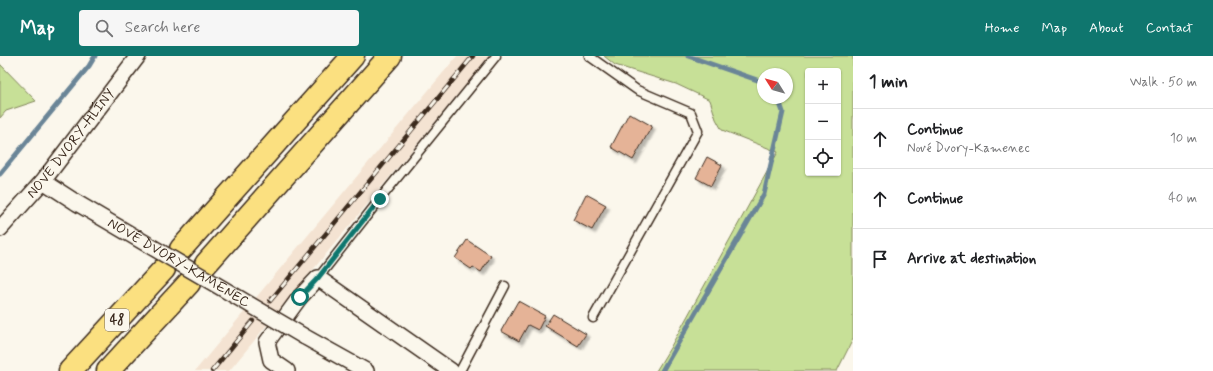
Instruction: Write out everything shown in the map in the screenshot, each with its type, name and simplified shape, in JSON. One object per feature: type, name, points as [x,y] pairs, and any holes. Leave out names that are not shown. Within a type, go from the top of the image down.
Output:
[{"type":"highway","points":[[181,249],[353,56]]},
{"type":"highway","points":[[206,264],[390,56]]},
{"type":"highway","name":"48","points":[[70,371],[164,268]]},
{"type":"highway","name":"48","points":[[108,371],[189,283]]},
{"type":"street","name":"NOVÉ DVORY-HLÍNY","points":[[0,230],[42,181],[138,56]]},
{"type":"street","name":"NOVÉ DVORY-KAMENEC","points":[[42,181],[305,337],[366,371]]},
{"type":"street","points":[[287,371],[271,360],[267,342],[300,297],[318,278],[451,371]]},
{"type":"lane","points":[[318,278],[496,56]]},
{"type":"lane","points":[[589,56],[637,90],[691,113],[698,131],[593,318]]},
{"type":"lane","points":[[460,371],[505,286]]},
{"type":"shaded area","points":[[457,56],[490,56],[229,371],[195,371]]},
{"type":"green space","points":[[604,56],[853,56],[853,339],[837,371],[656,371],[778,152],[722,130],[716,119],[710,100],[676,84],[615,65]]},
{"type":"green space","points":[[0,64],[36,101],[6,111],[0,118]]},
{"type":"building","points":[[629,113],[652,126],[633,160],[611,147]]},
{"type":"building","points":[[707,157],[722,165],[711,186],[696,178]]},
{"type":"building","points":[[586,194],[606,205],[592,230],[573,220]]},
{"type":"building","points":[[467,240],[491,256],[481,272],[473,267],[471,269],[455,258]]},
{"type":"building","points":[[518,301],[545,316],[538,330],[528,325],[519,341],[501,331]]},
{"type":"building","points":[[553,314],[586,334],[578,346],[545,326]]},
{"type":"waterway","points":[[0,174],[89,66],[95,56]]},
{"type":"waterway","points":[[688,56],[757,80]]},
{"type":"waterway","points":[[662,371],[764,194],[783,112],[780,104]]},
{"type":"railway","points":[[270,301],[473,56]]},
{"type":"railway","points":[[212,371],[253,321]]},
{"type":"route","points":[[300,297],[318,278],[380,199]]}]
